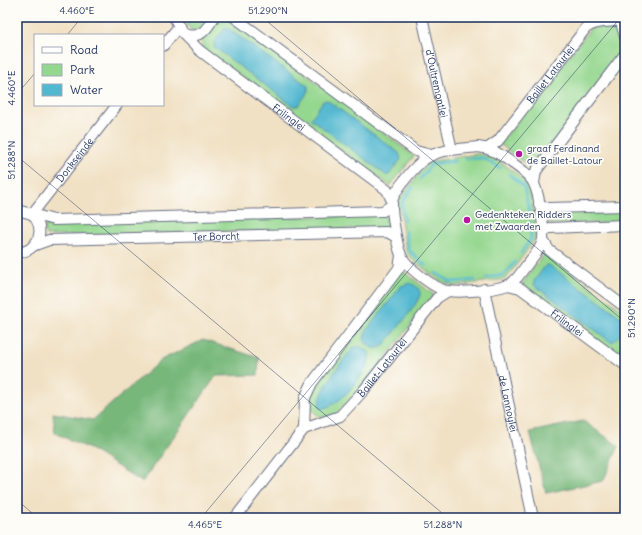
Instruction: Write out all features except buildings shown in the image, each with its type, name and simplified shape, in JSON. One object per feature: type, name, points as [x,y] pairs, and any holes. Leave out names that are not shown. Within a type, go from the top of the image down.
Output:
[{"type":"street","points":[[164,45],[179,26],[196,36],[202,33],[214,17]]},
{"type":"street","points":[[234,17],[416,151],[432,155]]},
{"type":"street","name":"d'Oultremontlei","points":[[422,17],[452,150]]},
{"type":"street","name":"Baillet Latourlei","points":[[624,18],[622,26],[625,37]]},
{"type":"street","name":"Baillet Latourlei","points":[[488,148],[498,141],[586,28],[596,23],[616,22],[624,18]]},
{"type":"street","name":"Frilinglei","points":[[179,26],[199,50],[387,190],[392,203]]},
{"type":"street","points":[[625,54],[536,171],[534,183],[539,204],[543,236],[549,250],[625,307]]},
{"type":"street","name":"Donkseinde","points":[[32,214],[116,106]]},
{"type":"street","points":[[235,518],[304,429],[305,398],[310,387],[399,268],[401,256],[396,236],[392,203],[409,176],[425,159],[432,155],[452,150],[488,148],[512,163],[534,183]]},
{"type":"street","name":"Ter Borcht","points":[[32,214],[47,220],[54,220],[383,211],[392,203]]},
{"type":"street","points":[[539,204],[548,208],[625,206]]},
{"type":"street","points":[[17,210],[32,214],[38,222],[40,232],[39,238],[35,245],[24,252],[17,253]]},
{"type":"street","points":[[401,256],[422,277],[439,289],[448,291],[484,289],[508,285],[514,281],[539,249],[543,236],[550,228],[625,225]]},
{"type":"street","name":"Ter Borcht","points":[[35,245],[49,240],[387,232],[396,236]]},
{"type":"street","name":"Frilinglei","points":[[508,285],[520,288],[625,365]]},
{"type":"street","name":"de Lannoylei","points":[[484,289],[533,518]]},
{"type":"street","name":"Baillet-Latourlei","points":[[304,429],[340,416],[364,390],[437,298],[448,291]]},
{"type":"green space","points":[[182,17],[209,17],[202,29],[194,31],[190,29]]},
{"type":"green space","points":[[219,17],[228,17],[413,155],[414,156],[390,186],[202,48],[202,41]]},
{"type":"green space","points":[[611,26],[622,37],[623,52],[532,169],[500,144],[591,28]]},
{"type":"green space","points":[[477,154],[490,157],[498,161],[514,172],[526,184],[532,200],[536,238],[506,279],[454,286],[440,281],[412,259],[406,251],[398,201],[428,162]]},
{"type":"green space","points":[[625,209],[625,223],[550,224],[548,212]]},
{"type":"green space","points":[[385,215],[387,228],[46,236],[44,227],[51,223]]},
{"type":"green space","points":[[545,253],[625,312],[625,362],[522,284]]},
{"type":"green space","points":[[401,271],[434,295],[364,386],[336,414],[320,417],[313,411],[310,405],[313,394],[321,379],[349,338]]},
{"type":"green space","points":[[203,340],[259,358],[258,375],[216,376],[142,482],[90,449],[55,433],[53,413],[93,420],[161,360]]},
{"type":"green space","points":[[583,421],[619,446],[603,481],[546,493],[530,432]]},
{"type":"water","points":[[226,27],[308,86],[308,92],[298,106],[293,106],[214,47],[214,42]]},
{"type":"water","points":[[327,100],[399,153],[401,159],[389,175],[386,175],[311,119],[323,101]]},
{"type":"water","points":[[546,265],[549,265],[625,320],[623,330],[617,339],[611,342],[534,285],[534,281]]},
{"type":"water","points":[[410,283],[419,290],[419,298],[383,346],[374,348],[369,346],[364,339],[366,331],[401,286]]},
{"type":"water","points":[[355,347],[361,347],[369,352],[369,359],[366,368],[344,396],[327,407],[320,408],[319,403],[326,386],[338,367]]},
{"type":"waterway","points":[[466,159],[483,158],[500,168]]},
{"type":"waterway","points":[[420,179],[432,164],[455,161]]},
{"type":"waterway","points":[[509,174],[524,187],[529,212]]},
{"type":"waterway","points":[[404,220],[402,203],[413,187]]},
{"type":"waterway","points":[[521,253],[531,238],[530,222]]},
{"type":"waterway","points":[[406,231],[409,250],[426,266]]},
{"type":"waterway","points":[[486,278],[504,275],[515,262]]},
{"type":"waterway","points":[[436,273],[451,282],[475,280]]},
{"type":"place","name":"graaf Ferdinand de Baillet-Latour","points":[[519,154]]},
{"type":"place","name":"Gedenkteken Ridders met Zwaarden","points":[[467,220]]}]
